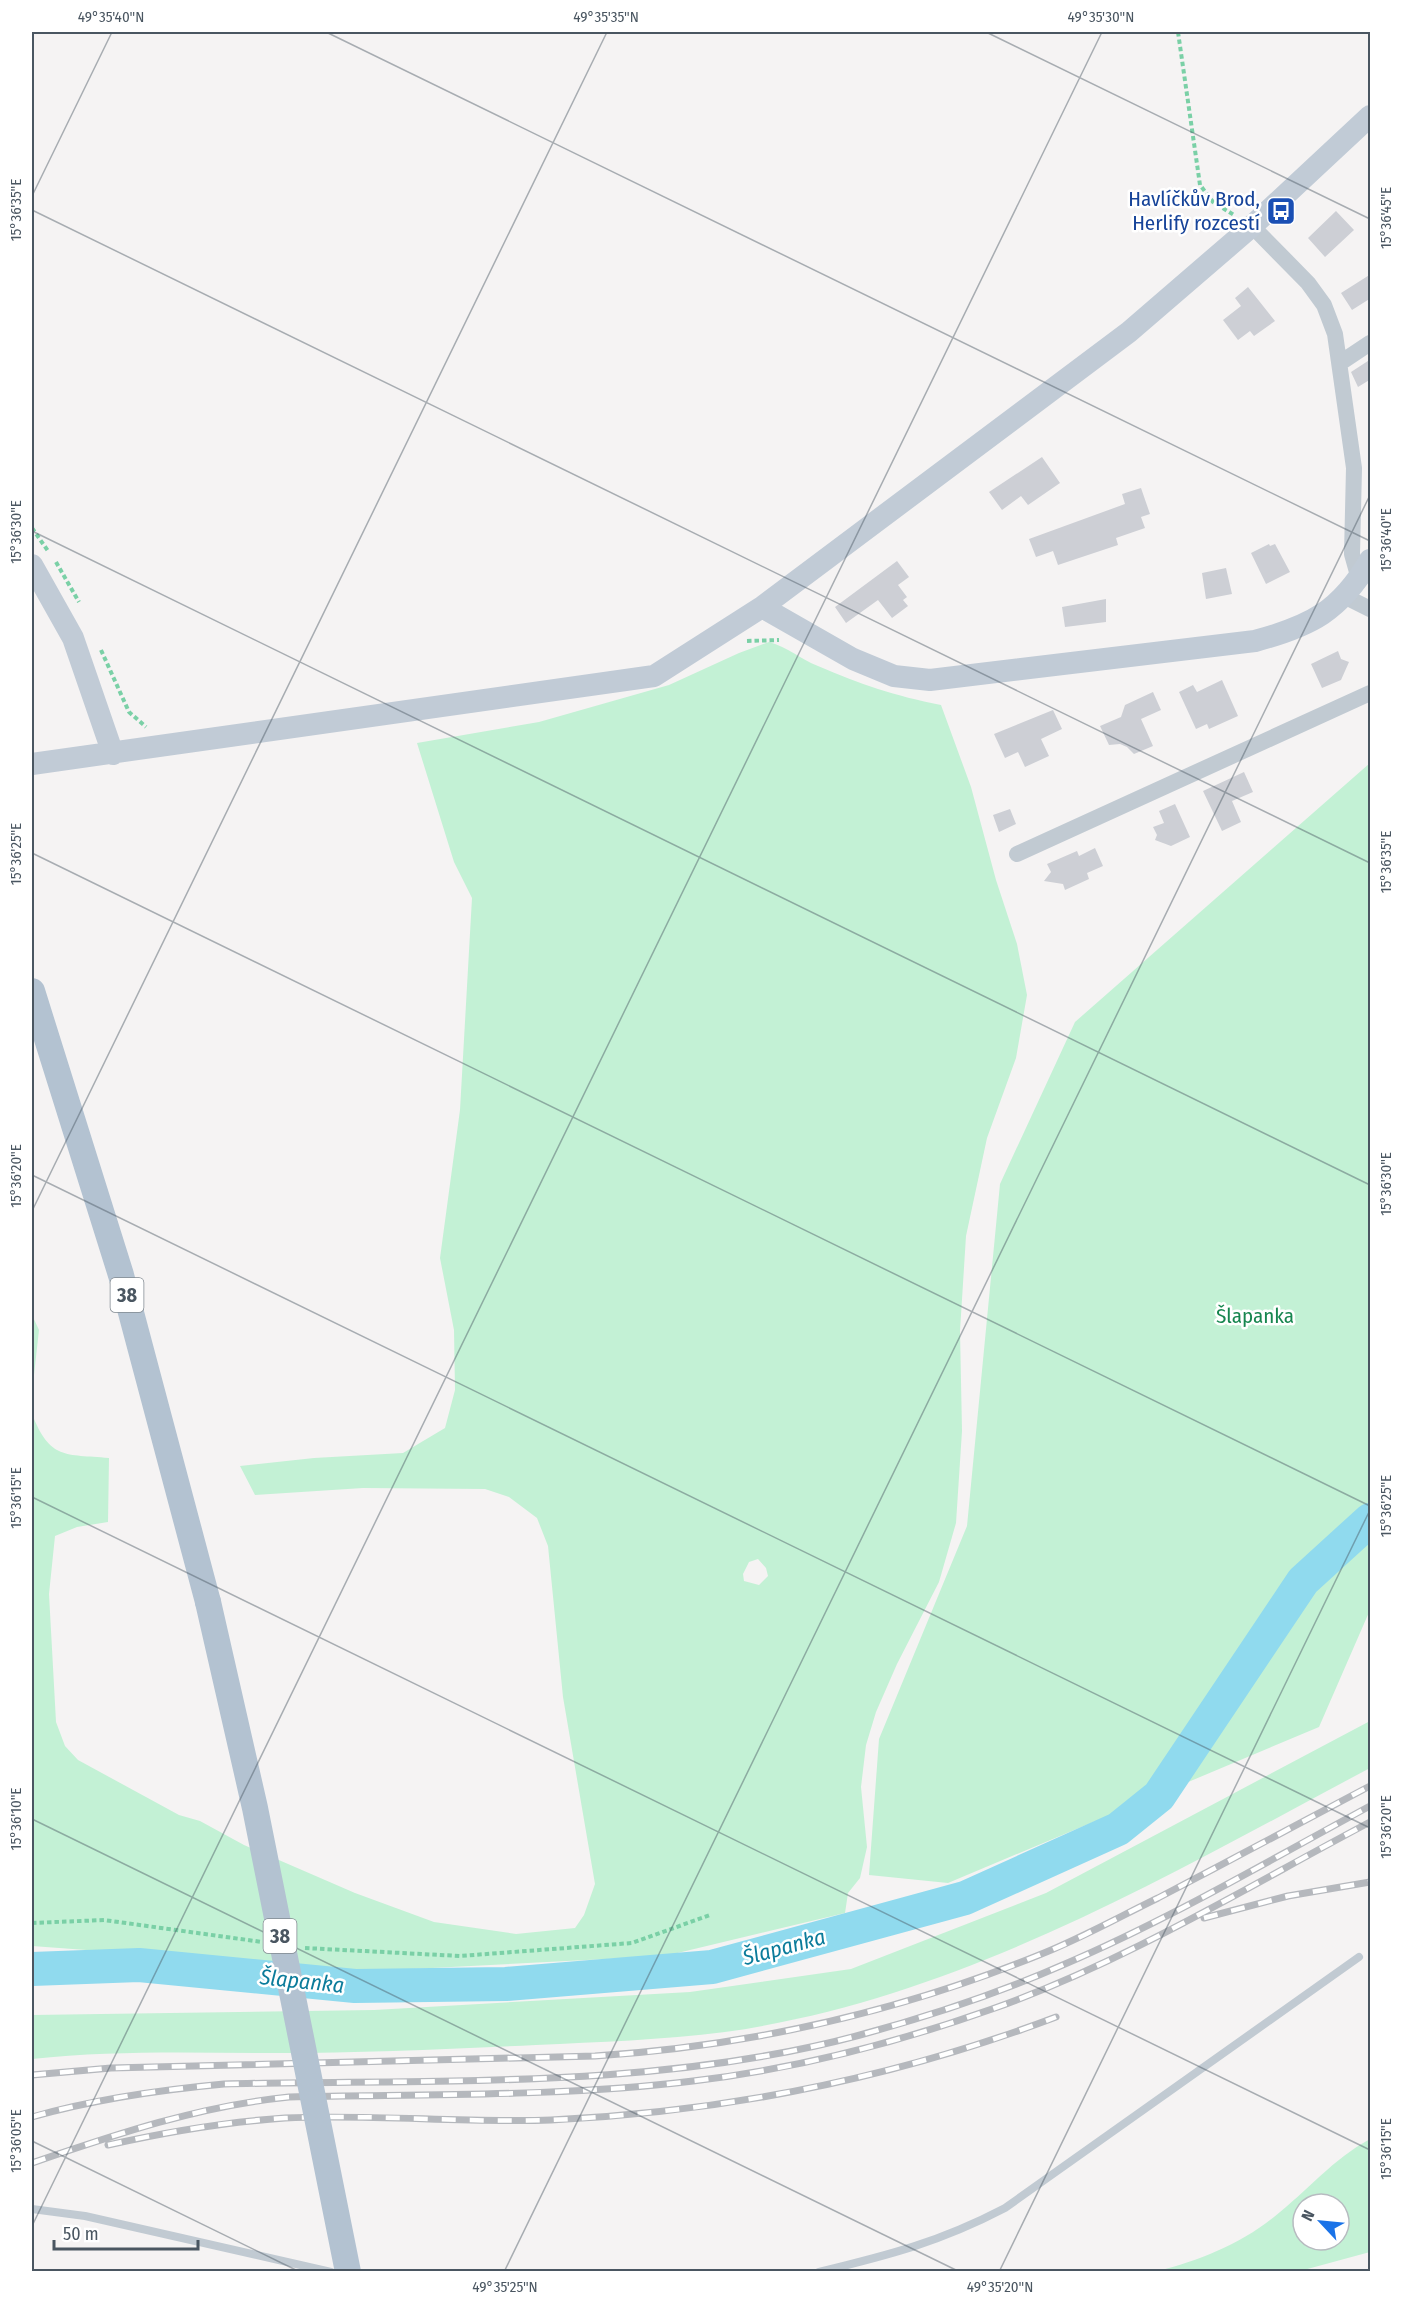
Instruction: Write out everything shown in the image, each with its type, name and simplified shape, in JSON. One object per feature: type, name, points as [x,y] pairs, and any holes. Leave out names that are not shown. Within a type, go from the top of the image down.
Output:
[{"type":"main road","name":"38","points":[[32,992],[121,1275],[208,1602],[255,1808],[348,2271]]},
{"type":"street","points":[[32,764],[654,676],[762,607],[1129,332],[1252,226],[1371,116]]},
{"type":"street","points":[[762,607],[854,659],[894,676],[930,680],[1255,641],[1299,629],[1344,596],[1365,570],[1352,554],[1354,468],[1335,334],[1324,305],[1308,283],[1252,226]]},
{"type":"street","points":[[1340,363],[1371,343]]},
{"type":"street","points":[[32,565],[73,638],[113,754]]},
{"type":"street","points":[[1344,596],[1371,609]]},
{"type":"street","points":[[1017,854],[1371,693]]},
{"type":"lane","points":[[819,2271],[900,2253],[959,2232],[1005,2208],[1359,1957]]},
{"type":"lane","points":[[32,2210],[85,2216],[331,2271]]},
{"type":"path","points":[[1178,32],[1200,185],[1213,202],[1252,226]]},
{"type":"path","points":[[32,528],[61,569],[79,603]]},
{"type":"path","points":[[100,647],[129,712],[147,727],[167,732],[170,746]]},
{"type":"path","points":[[298,1947],[460,1956],[632,1944],[710,1915]]},
{"type":"path","points":[[32,1923],[104,1920],[265,1943]]},
{"type":"green space","points":[[769,642],[863,684],[908,698],[941,705],[971,787],[996,880],[1017,944],[1027,995],[1016,1058],[987,1138],[966,1236],[960,1331],[962,1431],[956,1523],[939,1582],[897,1664],[876,1712],[866,1745],[861,1787],[867,1847],[860,1878],[848,1893],[845,1913],[665,1956],[373,1971],[32,1946],[32,1414],[45,1440],[61,1452],[109,1458],[108,1522],[77,1527],[55,1536],[49,1594],[56,1722],[65,1746],[78,1760],[179,1815],[200,1821],[244,1845],[355,1893],[434,1922],[516,1934],[575,1928],[584,1915],[595,1884],[563,1697],[548,1546],[537,1518],[509,1497],[485,1489],[363,1488],[255,1495],[240,1466],[314,1458],[403,1453],[445,1428],[455,1390],[454,1330],[440,1258],[460,1110],[472,898],[454,862],[417,743],[539,722],[669,685]],"holes":[[[758,1559],[766,1568],[768,1576],[759,1585],[744,1581],[743,1574],[749,1562]]]},
{"type":"green space","points":[[1370,763],[1370,1610],[1319,1727],[948,1883],[869,1875],[879,1739],[967,1526],[1000,1184],[1075,1022]]},
{"type":"green space","points":[[32,1315],[39,1330],[32,1393]]},
{"type":"green space","points":[[1370,1721],[1370,1768],[1216,1851],[1138,1891],[978,1963],[896,1992],[811,2016],[725,2032],[630,2040],[374,2052],[124,2053],[32,2059],[32,2015],[374,2010],[690,1992],[851,1969],[1046,1893]]},
{"type":"green space","points":[[1370,2139],[1370,2252],[1300,2271],[1158,2271],[1204,2257],[1233,2243],[1261,2227],[1291,2203],[1291,2252],[1351,2252],[1351,2192],[1303,2192],[1344,2156]]},
{"type":"building","points":[[1336,211],[1354,230],[1325,257],[1308,238]]},
{"type":"building","points":[[1371,274],[1371,298],[1352,310],[1341,293]]},
{"type":"building","points":[[1248,287],[1275,321],[1254,336],[1250,331],[1238,340],[1223,320],[1241,306],[1235,298]]},
{"type":"building","points":[[1371,359],[1371,379],[1358,387],[1351,372]]},
{"type":"building","points":[[1042,457],[1060,483],[1028,505],[1021,496],[1002,510],[989,492]]},
{"type":"building","points":[[1141,488],[1150,514],[1141,517],[1145,528],[1116,538],[1118,545],[1058,565],[1053,551],[1036,557],[1029,539],[1125,504],[1122,494]]},
{"type":"building","points":[[1269,544],[1270,546],[1275,544],[1290,572],[1266,584],[1251,553]]},
{"type":"building","points":[[897,561],[909,577],[898,585],[907,597],[903,600],[908,606],[892,618],[878,600],[846,623],[835,607]]},
{"type":"building","points":[[1226,568],[1232,594],[1206,599],[1202,573]]},
{"type":"building","points":[[1106,599],[1106,622],[1065,627],[1062,607]]},
{"type":"building","points":[[1338,651],[1341,659],[1349,662],[1341,680],[1322,688],[1311,664]]},
{"type":"building","points":[[1222,680],[1238,716],[1209,729],[1207,724],[1196,729],[1179,692],[1193,685],[1197,692]]},
{"type":"building","points":[[1153,692],[1161,710],[1141,719],[1153,746],[1134,754],[1120,744],[1109,745],[1100,726],[1121,717],[1125,705]]},
{"type":"building","points":[[1053,710],[1062,729],[1041,739],[1049,756],[1025,767],[1018,752],[1005,758],[994,734]]},
{"type":"building","points":[[1244,772],[1253,792],[1232,801],[1241,822],[1222,831],[1203,791]]},
{"type":"building","points":[[1175,804],[1190,837],[1171,846],[1155,840],[1157,835],[1153,827],[1164,823],[1159,811]]},
{"type":"building","points":[[1010,809],[1016,824],[999,832],[993,815]]},
{"type":"building","points":[[1095,848],[1103,866],[1087,873],[1089,879],[1065,890],[1063,884],[1044,881],[1051,872],[1047,864],[1077,851],[1079,856]]},
{"type":"waterway","name":"Šlapanka","points":[[32,1969],[139,1965],[355,1986],[506,1984],[712,1967],[965,1898],[1118,1829],[1159,1796],[1303,1581],[1370,1520]]},
{"type":"railway","points":[[32,2075],[111,2068],[595,2056],[709,2044],[821,2024],[931,1994],[1054,1949],[1158,1898],[1370,1786]]},
{"type":"railway","points":[[32,2117],[127,2096],[224,2084],[544,2078],[704,2065],[783,2053],[860,2035],[938,2012],[1040,1975],[1143,1928],[1370,1806]]},
{"type":"railway","points":[[32,2163],[159,2122],[256,2101],[289,2097],[491,2094],[643,2086],[731,2076],[807,2062],[882,2044],[992,2009],[1090,1969],[1185,1922],[1370,1822]]},
{"type":"railway","points":[[1204,1918],[1288,1896],[1370,1882]]},
{"type":"railway","points":[[108,2145],[196,2128],[285,2118],[551,2120],[680,2109],[744,2100],[871,2074],[995,2039],[1056,2017]]},
{"type":"place","name":"Havlíčkův Brod, Herlify rozcestí","points":[[1281,211]]}]
